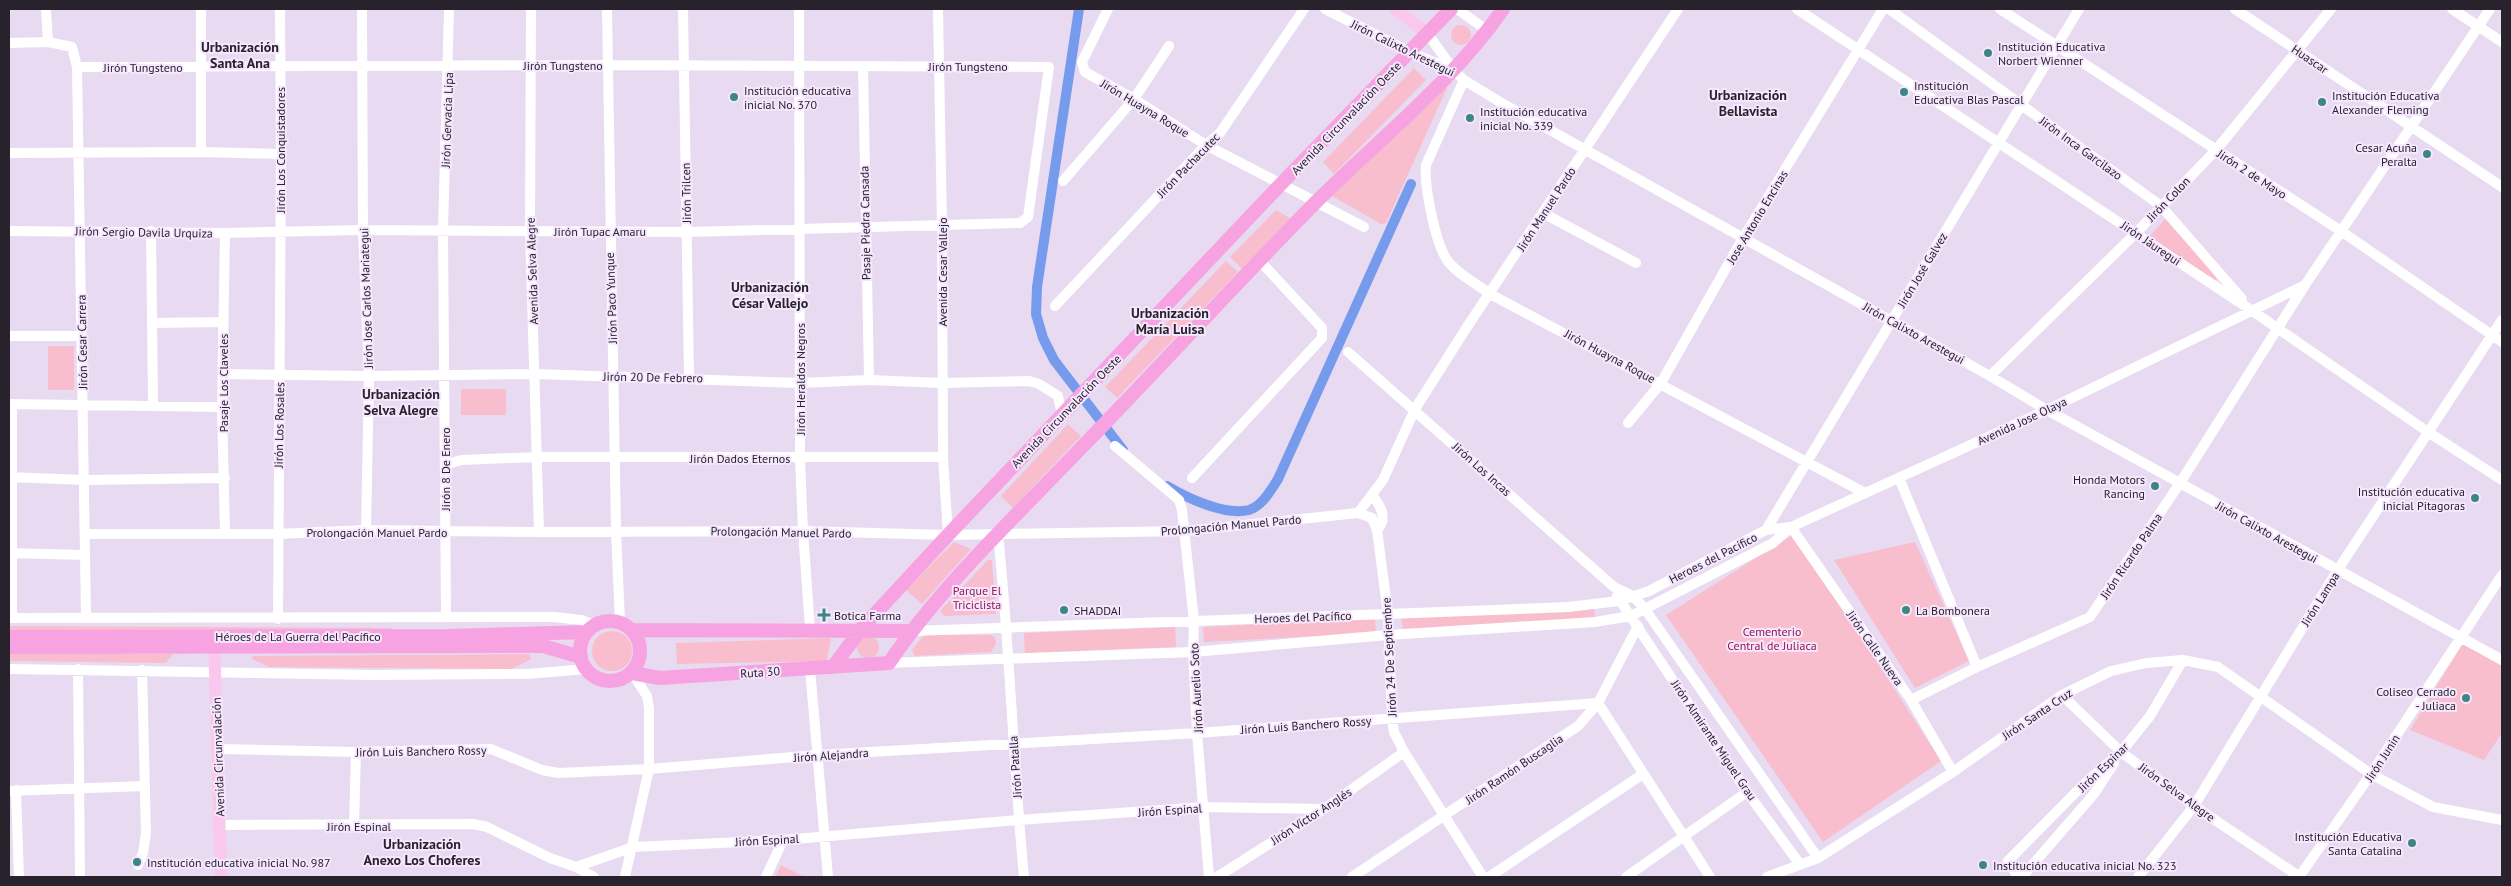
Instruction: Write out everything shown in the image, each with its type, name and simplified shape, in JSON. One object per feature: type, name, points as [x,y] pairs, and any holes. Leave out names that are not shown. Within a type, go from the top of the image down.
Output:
[{"type":"highway","name":"Avenida Circunvalación Oeste","points":[[833,667],[861,630],[948,535],[1280,185],[1451,9]]},
{"type":"highway","points":[[889,663],[911,631],[998,534],[1315,203],[1453,70],[1488,31],[1503,9]]},
{"type":"highway","name":"Héroes de La Guerra del Pacífico","points":[[9,647],[448,636],[590,628],[607,621],[626,626]]},
{"type":"highway","points":[[626,626],[861,630]]},
{"type":"highway","points":[[626,626],[637,635],[641,649],[638,664],[632,673]]},
{"type":"highway","points":[[583,663],[581,644],[590,628]]},
{"type":"highway","name":"Heroes del Pacífico","points":[[861,630],[911,631]]},
{"type":"highway","name":"Héroes de La Guerra del Pacífico","points":[[9,637],[214,642],[543,646],[583,663],[597,678],[604,681],[619,680],[632,673]]},
{"type":"highway","name":"Ruta 30","points":[[632,673],[660,678],[889,663]]},
{"type":"main road","points":[[1395,9],[1427,33]]},
{"type":"main road","name":"Avenida Circunvalación","points":[[214,642],[221,825],[221,877]]},
{"type":"street","points":[[46,9],[48,42]]},
{"type":"street","points":[[201,9],[201,152]]},
{"type":"street","name":"Jirón Los Conquistadores","points":[[280,9],[280,231]]},
{"type":"street","name":"Jirón Jose Carlos Mariategui","points":[[362,9],[363,230],[368,376],[366,530]]},
{"type":"street","name":"Jirón Gervacia Lipa","points":[[443,230],[449,65],[449,9]]},
{"type":"street","name":"Avenida Selva Alegre","points":[[531,9],[530,231],[536,374],[539,532]]},
{"type":"street","name":"Jirón Paco Yunque","points":[[607,9],[609,231],[616,531],[626,626]]},
{"type":"street","name":"Jirón Trilcen","points":[[683,9],[689,377]]},
{"type":"street","name":"Jirón Heraldos Negros","points":[[799,9],[801,66],[800,458],[802,531],[810,629]]},
{"type":"street","name":"Avenida Cesar Vallejo","points":[[938,9],[942,225],[942,457],[948,535]]},
{"type":"street","name":"Jirón Pachacutec","points":[[1055,306],[1206,145],[1220,133],[1304,9]]},
{"type":"street","name":"Jirón Calixto Arestegui","points":[[1325,9],[1410,52],[1453,70],[1464,80],[1990,376],[2047,410],[2502,660]]},
{"type":"street","points":[[1457,9],[1488,31]]},
{"type":"street","name":"Jirón Manuel Pardo","points":[[1415,410],[1678,9]]},
{"type":"street","name":"Jirón Jáuregui","points":[[1797,9],[2136,233],[2428,432],[2502,480]]},
{"type":"street","name":"Jose Antonio Encinas","points":[[1628,423],[1661,383],[1743,238],[1883,9]]},
{"type":"street","name":"Jirón Inca Garcilazo","points":[[1889,9],[2162,206],[2251,310]]},
{"type":"street","name":"Jirón 2 de Mayo","points":[[2000,9],[2341,231],[2502,342]]},
{"type":"street","name":"Jirón José Galvez","points":[[1766,530],[2079,9]]},
{"type":"street","name":"Huascar","points":[[2234,9],[2502,187]]},
{"type":"street","name":"Jirón Colon","points":[[1990,376],[2136,233],[2216,150],[2331,9]]},
{"type":"street","points":[[2452,9],[2502,42]]},
{"type":"street","points":[[2305,285],[2490,9]]},
{"type":"street","name":"Jirón Huayna Roque","points":[[1106,13],[1082,62],[1085,72],[1134,99],[1206,145],[1364,227]]},
{"type":"street","points":[[1427,33],[1453,70]]},
{"type":"street","points":[[9,43],[48,42],[72,47],[77,67]]},
{"type":"street","points":[[1063,181],[1134,99],[1169,46]]},
{"type":"street","name":"Jirón Tungsteno","points":[[77,67],[607,64],[1049,67]]},
{"type":"street","name":"Pasaje Piedra Cansada","points":[[863,66],[869,380]]},
{"type":"street","name":"Jirón Cesar Carrera","points":[[77,67],[86,617]]},
{"type":"street","name":"Jirón Tupac Amaru","points":[[280,231],[687,232],[1020,223],[1028,217],[1049,67]]},
{"type":"street","name":"Jirón Huayna Roque","points":[[1464,80],[1426,165],[1425,175],[1433,220],[1447,259],[1490,294],[1808,461],[1865,493]]},
{"type":"street","points":[[9,153],[201,152],[281,154]]},
{"type":"street","points":[[1543,213],[1636,263]]},
{"type":"street","name":"Jirón Sergio Davila Urquiza","points":[[9,231],[80,230],[225,233],[280,231]]},
{"type":"street","name":"Jirón 8 De Enero","points":[[443,230],[446,617]]},
{"type":"street","points":[[151,231],[154,324],[153,404]]},
{"type":"street","name":"Jirón Los Rosales","points":[[278,619],[280,231]]},
{"type":"street","name":"Pasaje Los Claveles","points":[[225,233],[222,407],[225,533]]},
{"type":"street","points":[[1192,478],[1322,338],[1322,328],[1260,260]]},
{"type":"street","name":"Avenida Jose Olaya","points":[[1791,527],[2047,410],[2305,285]]},
{"type":"street","name":"Jirón Ricardo Palma","points":[[1911,700],[1977,667],[2090,617],[2180,483],[2305,285]]},
{"type":"street","name":"Jirón Lampa","points":[[2138,877],[2194,806],[2259,697],[2338,571],[2502,320]]},
{"type":"street","points":[[154,324],[223,322]]},
{"type":"street","points":[[9,336],[82,336]]},
{"type":"street","name":"Jirón Los Incas","points":[[1348,352],[1614,587]]},
{"type":"street","name":"Jirón 20 De Febrero","points":[[223,374],[368,376],[536,374],[689,377],[800,383],[869,380],[942,383],[1029,381],[1039,384],[1058,396],[1066,412]]},
{"type":"street","points":[[222,407],[153,404],[83,406],[10,404],[10,618],[554,618],[581,620],[590,628]]},
{"type":"street","points":[[1377,530],[1372,518],[1358,513],[1373,496],[1383,480],[1415,410]]},
{"type":"street","name":"Jirón Aurelio Soto","points":[[1116,446],[1179,500],[1185,531],[1194,621],[1193,652],[1209,877]]},
{"type":"street","name":"Jirón Dados Eternos","points":[[445,465],[461,460],[538,457],[942,457]]},
{"type":"street","points":[[11,477],[84,480],[225,478]]},
{"type":"street","points":[[1899,478],[1977,667]]},
{"type":"street","name":"Jirón 24 De Septiembre","points":[[1373,496],[1384,516],[1383,523],[1377,530],[1388,614],[1394,732],[1404,752],[1483,877]]},
{"type":"street","name":"Prolongación Manuel Pardo","points":[[85,534],[277,534],[366,530],[444,532],[802,531],[948,535],[1185,531],[1358,513]]},
{"type":"street","name":"Heroes del Pacífico","points":[[911,631],[1568,607],[1619,601],[1648,591],[1766,530],[1791,527]]},
{"type":"street","name":"Heroes del Pacífico","points":[[889,663],[1193,652],[1388,635],[1595,622],[1631,616],[1773,543],[1791,527]]},
{"type":"street","name":"Jirón Calle Nueva","points":[[1791,527],[1911,700],[1952,772]]},
{"type":"street","name":"Jirón Patalla","points":[[998,534],[1008,628],[1013,744],[1024,877]]},
{"type":"street","points":[[10,553],[85,555]]},
{"type":"street","name":"Jirón Junin","points":[[2300,877],[2372,774],[2502,575]]},
{"type":"street","points":[[1614,587],[1633,596],[1645,609],[1818,858]]},
{"type":"street","name":"Jirón Almirante Miguel Grau","points":[[1614,587],[1619,601],[1638,626],[1747,792],[1799,863]]},
{"type":"street","name":"Jirón Ramón Buscaglia","points":[[1352,877],[1578,726],[1598,703],[1638,626]]},
{"type":"street","name":"Jirón Santa Cruz","points":[[1772,876],[1799,863],[1818,858],[1952,772],[2062,695],[2111,671],[2146,662],[2183,660],[2218,667],[2372,774],[2433,807],[2502,820]]},
{"type":"street","name":"Jirón Espinar","points":[[2018,877],[2008,861],[2083,785],[2121,752],[2150,716],[2183,660]]},
{"type":"street","points":[[9,669],[521,674],[583,663]]},
{"type":"street","points":[[78,669],[80,877]]},
{"type":"street","points":[[810,669],[828,877]]},
{"type":"street","points":[[138,866],[143,853],[146,833],[142,670]]},
{"type":"street","points":[[625,877],[649,769],[649,708],[647,696],[632,673]]},
{"type":"street","name":"Jirón Selva Alegre","points":[[2062,695],[2121,752],[2194,806],[2300,877]]},
{"type":"street","points":[[1598,703],[1710,877]]},
{"type":"street","name":"Jirón Luis Banchero Rossy","points":[[1013,744],[1198,733],[1598,703]]},
{"type":"street","name":"Jirón Alejandra","points":[[649,769],[818,755],[1013,744]]},
{"type":"street","name":"Jirón Luis Banchero Rossy","points":[[218,749],[356,752],[492,749],[550,773],[649,769]]},
{"type":"street","points":[[354,826],[356,752]]},
{"type":"street","name":"Jirón Víctor Anglés","points":[[1217,877],[1324,809],[1404,752]]},
{"type":"street","points":[[2022,877],[2094,794],[2121,752]]},
{"type":"street","points":[[1489,877],[1643,774]]},
{"type":"street","points":[[19,877],[13,790],[146,786]]},
{"type":"street","points":[[1626,877],[1747,792]]},
{"type":"street","name":"Jirón Espinal","points":[[221,825],[354,826],[461,824],[487,827],[550,858],[576,867],[633,847],[784,840],[1018,820],[1204,807],[1324,809]]},
{"type":"street","points":[[766,877],[784,840]]},
{"type":"street","points":[[576,867],[594,877]]},
{"type":"green space","points":[[1457,25],[1465,25],[1471,31],[1471,39],[1465,45],[1457,45],[1451,39],[1451,31]]},
{"type":"green space","points":[[1414,68],[1426,80],[1334,174],[1323,162]]},
{"type":"green space","points":[[1444,86],[1447,88],[1386,223],[1381,224],[1332,196],[1332,193]]},
{"type":"green space","points":[[1276,210],[1290,218],[1242,269],[1230,257]]},
{"type":"green space","points":[[2167,217],[2217,279],[2215,281],[2147,239]]},
{"type":"green space","points":[[1226,261],[1238,272],[1117,398],[1105,387]]},
{"type":"green space","points":[[48,346],[74,346],[74,390],[48,390]]},
{"type":"green space","points":[[461,389],[506,389],[506,415],[461,415]]},
{"type":"green space","points":[[1068,424],[1081,436],[1013,508],[1001,496]]},
{"type":"green space","name":"Cementerio Central de Juliaca","points":[[1794,534],[1941,761],[1823,842],[1666,615]]},
{"type":"green space","points":[[954,542],[971,549],[922,604],[906,590]]},
{"type":"green space","name":"La Bombonera","points":[[1915,542],[1969,661],[1915,688],[1834,560]]},
{"type":"green space","name":"Parque El Triciclista","points":[[988,560],[992,560],[996,614],[944,616],[940,611]]},
{"type":"green space","points":[[1594,608],[1595,619],[1403,630],[1401,618]]},
{"type":"green space","points":[[1375,618],[1376,633],[1204,642],[1203,627]]},
{"type":"green space","points":[[9,626],[391,628],[391,632],[9,633]]},
{"type":"green space","points":[[1175,627],[1176,647],[1025,653],[1024,633]]},
{"type":"green space","points":[[612,631],[626,637],[632,651],[626,665],[612,671],[598,665],[592,651],[598,637]]},
{"type":"green space","points":[[924,635],[991,635],[995,637],[996,644],[991,652],[915,656],[912,650]]},
{"type":"green space","points":[[868,636],[876,639],[879,647],[876,655],[868,658],[860,655],[857,647],[860,639]]},
{"type":"green space","points":[[831,638],[827,661],[677,664],[676,643]]},
{"type":"green space","name":"Coliseo Cerrado - Juliaca","points":[[2463,643],[2502,666],[2502,733],[2484,760],[2410,730]]},
{"type":"green space","points":[[9,653],[173,654],[166,663],[9,661]]},
{"type":"green space","points":[[529,654],[531,659],[512,669],[269,667],[252,659],[253,656]]},
{"type":"green space","points":[[781,865],[805,877],[775,877]]},
{"type":"waterway","points":[[1079,9],[1037,287],[1036,314],[1043,338],[1054,360],[1123,450]]},
{"type":"waterway","points":[[1167,486],[1206,505],[1229,510],[1249,510],[1266,497],[1278,479],[1411,184]]},
{"type":"place","name":"Institución Educativa Norbert Wienner","points":[[1988,53]]},
{"type":"place","name":"Institución Educativa Blas Pascal","points":[[1904,92]]},
{"type":"place","name":"Institución educativa inicial No. 370","points":[[734,97]]},
{"type":"place","name":"Institución Educativa Alexander Fleming","points":[[2322,102]]},
{"type":"place","name":"Institución educativa inicial No. 339","points":[[1470,118]]},
{"type":"place","name":"Cesar Acuña Peralta","points":[[2427,154]]},
{"type":"place","name":"Honda Motors Rancing","points":[[2155,486]]},
{"type":"place","name":"Institución educativa inicial Pitagoras","points":[[2475,498]]},
{"type":"place","name":"SHADDAI","points":[[1064,610]]},
{"type":"place","name":"La Bombonera","points":[[1906,610]]},
{"type":"place","name":"Botica Farma","points":[[824,615]]},
{"type":"place","name":"Coliseo Cerrado - Juliaca","points":[[2466,698]]},
{"type":"place","name":"Institución Educativa Santa Catalina","points":[[2412,843]]},
{"type":"place","name":"Institución educativa inicial No. 987","points":[[137,862]]},
{"type":"place","name":"Institución educativa inicial No. 323","points":[[1983,865]]},
{"type":"district","name":"Urbanización Santa Ana","points":[[240,56]]},
{"type":"district","name":"Urbanización Bellavista","points":[[1748,104]]},
{"type":"district","name":"Urbanización César Vallejo","points":[[770,296]]},
{"type":"district","name":"Urbanización María Luisa","points":[[1170,322]]},
{"type":"district","name":"Urbanización Selva Alegre","points":[[401,402]]},
{"type":"district","name":"Urbanización Anexo Los Choferes","points":[[422,852]]}]
